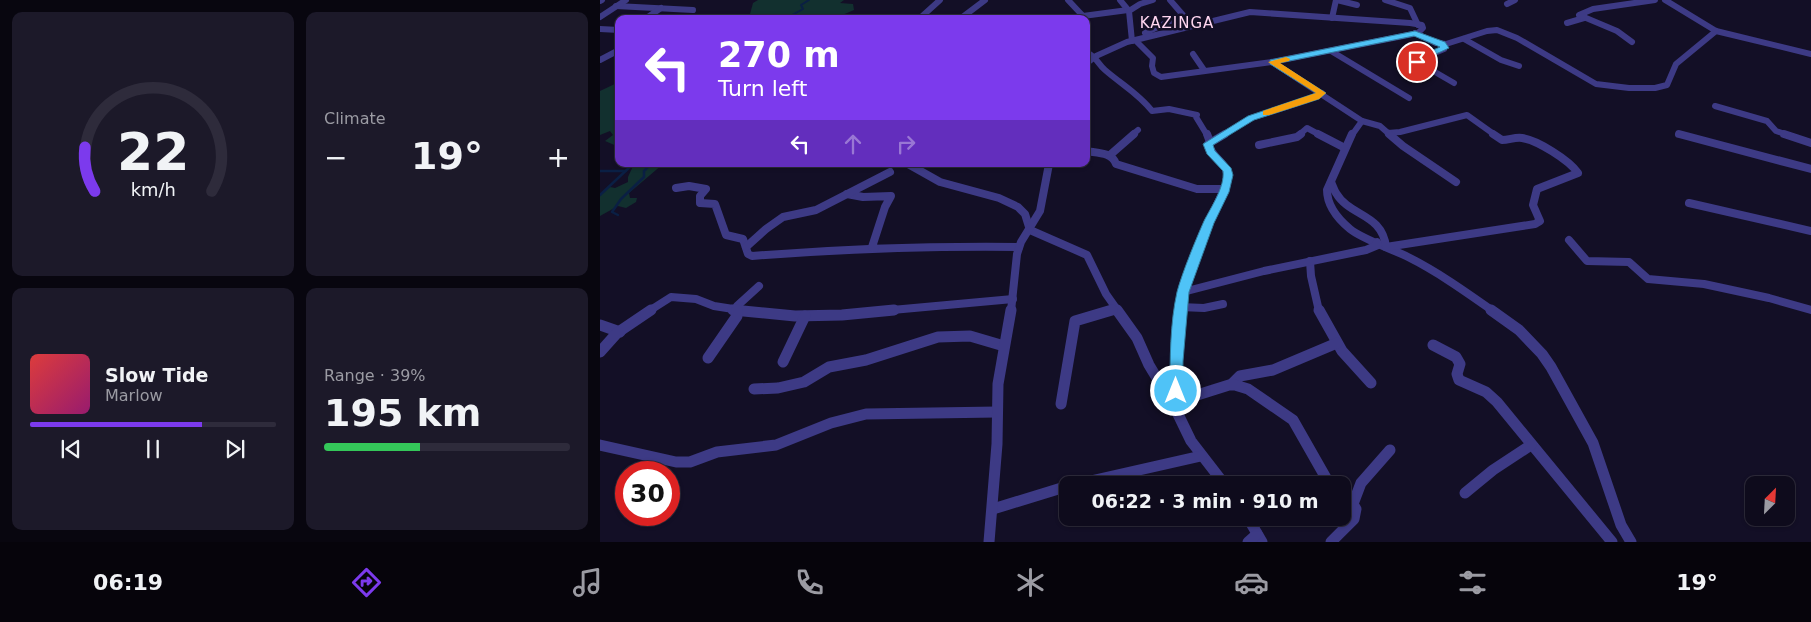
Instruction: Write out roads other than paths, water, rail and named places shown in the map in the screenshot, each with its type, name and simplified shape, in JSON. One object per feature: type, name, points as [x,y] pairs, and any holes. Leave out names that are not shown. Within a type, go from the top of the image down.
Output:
[{"type":"street","points":[[600,17],[626,0]]},
{"type":"street","points":[[923,15],[940,0]]},
{"type":"street","points":[[965,15],[985,0]]},
{"type":"street","points":[[1068,0],[1078,15]]},
{"type":"street","points":[[1120,0],[1129,11],[1133,39],[1153,58],[1152,66],[1155,76],[1272,62],[1415,33],[1423,28],[1418,25],[1250,12],[1133,39]]},
{"type":"street","points":[[1090,17],[1129,11],[1140,4],[1153,0]]},
{"type":"street","points":[[1090,58],[1152,31],[1183,15],[1170,0]]},
{"type":"street","points":[[1332,18],[1336,0],[1357,5]]},
{"type":"street","points":[[1385,0],[1410,8],[1418,25]]},
{"type":"street","points":[[1507,4],[1514,0]]},
{"type":"street","points":[[1632,42],[1617,31],[1579,15],[1593,9],[1655,0]]},
{"type":"street","points":[[1665,0],[1716,30],[1811,54]]},
{"type":"street","points":[[616,6],[693,10]]},
{"type":"street","points":[[648,15],[661,8]]},
{"type":"street","points":[[1567,23],[1584,18]]},
{"type":"street","points":[[600,29],[615,30]]},
{"type":"street","points":[[1415,33],[1442,44],[1487,31],[1500,31],[1517,38],[1591,82],[1614,87],[1655,88],[1667,85],[1673,75],[1673,67],[1716,30]]},
{"type":"street","points":[[1464,39],[1501,60],[1519,66]]},
{"type":"street","points":[[1442,44],[1444,49],[1416,60],[1454,84]]},
{"type":"street","points":[[1331,51],[1409,98]]},
{"type":"street","points":[[600,60],[615,52]]},
{"type":"street","points":[[1090,54],[1094,56],[1098,65],[1134,91],[1152,111],[1158,109],[1179,109],[1197,115],[1196,117],[1205,130],[1210,142],[1208,148],[1227,171],[1228,175],[1183,292],[1180,307],[1175,405]]},
{"type":"street","points":[[1193,54],[1204,70]]},
{"type":"street","points":[[1090,60],[1094,56]]},
{"type":"street","points":[[1272,62],[1362,121],[1385,129],[1403,146],[1456,182]]},
{"type":"street","points":[[1210,142],[1251,118],[1316,97],[1322,93]]},
{"type":"street","points":[[1715,106],[1767,121],[1776,131],[1811,143]]},
{"type":"street","points":[[1183,292],[1310,261],[1366,250],[1382,244],[1535,224],[1540,221],[1533,205],[1537,189],[1578,173],[1572,165],[1536,144],[1521,138],[1502,140],[1466,115],[1400,132],[1388,133]]},
{"type":"street","points":[[1362,121],[1354,130],[1336,166],[1327,190],[1327,196],[1338,218],[1351,230],[1382,244],[1450,281],[1519,330],[1542,354],[1593,443],[1611,498],[1631,542]]},
{"type":"street","points":[[1259,145],[1297,137],[1307,128],[1345,148]]},
{"type":"street","points":[[1110,155],[1138,130]]},
{"type":"street","points":[[1679,134],[1811,169]]},
{"type":"street","points":[[1090,152],[1110,155],[1114,158],[1116,164],[1125,168],[1176,181],[1197,189],[1224,189]]},
{"type":"street","points":[[912,167],[943,184],[989,195],[1019,207],[1024,212],[1030,230],[1085,253],[1116,309],[1129,324],[1153,372],[1175,405],[1191,441],[1218,476]]},
{"type":"street","points":[[989,542],[997,444],[998,384],[1014,299],[1019,247],[1040,211],[1048,167]]},
{"type":"street","points":[[746,247],[755,237],[786,216],[794,213],[806,213],[890,172]]},
{"type":"street","points":[[1331,182],[1338,198],[1368,218],[1383,233],[1386,239],[1382,244]]},
{"type":"street","points":[[676,188],[689,186],[706,189],[700,196],[700,203],[714,204],[716,214],[725,228],[726,235],[743,239],[748,254],[757,256],[838,249],[972,246],[1019,247]]},
{"type":"street","points":[[847,194],[852,196],[891,196],[885,207],[872,247],[876,248]]},
{"type":"street","points":[[1689,203],[1811,231]]},
{"type":"street","points":[[1569,240],[1586,261],[1629,262],[1648,279],[1704,284],[1769,298],[1811,310]]},
{"type":"street","points":[[1310,261],[1311,276],[1320,314],[1330,328],[1337,343],[1355,366],[1372,383]]},
{"type":"street","points":[[708,358],[737,316],[736,310],[746,297],[759,286]]},
{"type":"street","points":[[600,352],[620,332],[676,296],[696,299],[714,306],[736,310],[805,316],[842,315],[1014,299]]},
{"type":"street","points":[[1180,307],[1204,308],[1223,304]]},
{"type":"street","points":[[1061,404],[1076,321],[1116,309]]},
{"type":"street","points":[[783,362],[805,316]]},
{"type":"street","points":[[600,324],[620,332]]},
{"type":"street","points":[[754,389],[778,388],[804,382],[829,366],[866,360],[938,337],[970,336],[1004,346]]},
{"type":"street","points":[[1175,405],[1232,384],[1240,376],[1273,370],[1304,354],[1337,343]]},
{"type":"street","points":[[1433,345],[1456,357],[1460,364],[1457,374],[1459,380],[1486,392],[1497,402],[1531,446],[1612,542]]},
{"type":"street","points":[[1232,384],[1245,389],[1292,418],[1323,476]]},
{"type":"street","points":[[600,445],[676,462],[690,462],[718,452],[776,445],[832,422],[866,414],[997,412]]},
{"type":"street","points":[[1465,493],[1493,470],[1531,446]]},
{"type":"street","points":[[1351,497],[1390,450]]},
{"type":"street","points":[[1113,476],[1201,456]]},
{"type":"street","points":[[993,509],[1059,489]]},
{"type":"street","points":[[1351,504],[1356,509],[1354,519],[1351,522]]},
{"type":"street","points":[[1251,526],[1256,539]]},
{"type":"street","points":[[1331,542],[1347,526]]},
{"type":"waterway","points":[[792,15],[803,9],[801,5],[809,0]]},
{"type":"waterway","points":[[626,171],[630,167]]},
{"type":"waterway","points":[[618,215],[612,212],[621,199],[644,177],[644,171],[648,167]]},
{"type":"waterway","points":[[600,171],[626,171]]},
{"type":"waterway","points":[[600,195],[626,171]]},
{"type":"district","name":"KAZINGA","points":[[1177,23]]}]
